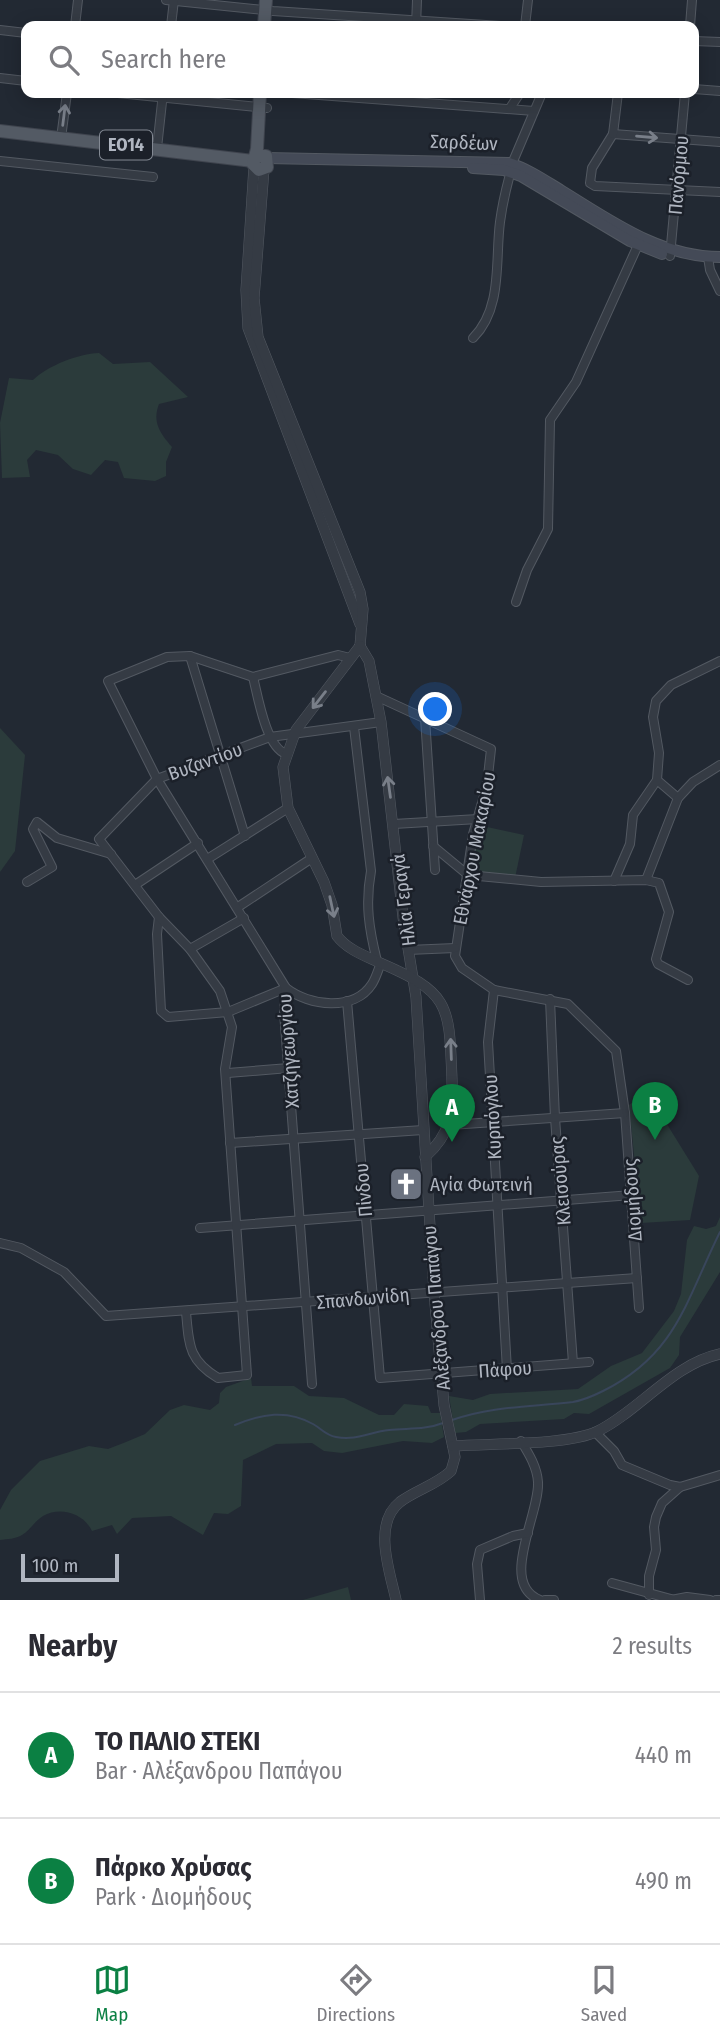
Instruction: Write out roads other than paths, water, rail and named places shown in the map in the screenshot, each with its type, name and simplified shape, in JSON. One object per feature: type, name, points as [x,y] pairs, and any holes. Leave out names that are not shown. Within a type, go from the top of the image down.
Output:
[{"type":"main road","points":[[261,98],[261,162]]},
{"type":"main road","points":[[263,108],[266,98]]},
{"type":"main road","name":"Σαρδέων","points":[[0,131],[261,162],[504,170],[530,180],[638,245],[714,261]]},
{"type":"main road","name":"Σαρδέων","points":[[261,162],[509,163],[533,173],[670,253]]},
{"type":"street","points":[[76,21],[78,0]]},
{"type":"street","points":[[166,0],[269,5],[393,21]]},
{"type":"street","points":[[172,21],[174,0]]},
{"type":"street","points":[[416,21],[417,0]]},
{"type":"street","points":[[526,21],[528,0]]},
{"type":"street","points":[[690,21],[692,0]]},
{"type":"street","points":[[0,30],[21,32]]},
{"type":"street","points":[[699,41],[720,42]]},
{"type":"street","points":[[0,78],[21,80]]},
{"type":"street","points":[[699,89],[720,91]]},
{"type":"street","points":[[61,138],[66,98]]},
{"type":"street","points":[[157,148],[163,98]]},
{"type":"street","points":[[180,98],[263,108]]},
{"type":"street","points":[[420,98],[534,111]]},
{"type":"street","points":[[510,108],[517,98]]},
{"type":"street","points":[[514,159],[540,98]]},
{"type":"street","points":[[617,98],[613,134],[592,168],[590,183],[720,192]]},
{"type":"street","name":"Πανόρμου","points":[[670,253],[685,98]]},
{"type":"street","points":[[613,134],[720,142]]},
{"type":"street","points":[[0,161],[153,177]]},
{"type":"street","points":[[261,162],[246,290],[248,328],[360,624],[360,646],[294,734],[286,754],[283,777],[288,808],[332,905],[337,936],[350,948],[413,976],[435,992],[445,1007],[448,1018],[453,1115],[440,1143],[425,1157]]},
{"type":"street","points":[[473,338],[483,328],[498,278],[500,223],[509,178]]},
{"type":"street","points":[[516,602],[527,570],[548,529],[550,420],[576,382],[638,245]]},
{"type":"street","points":[[714,261],[720,291]]},
{"type":"street","name":"Ηλία Γεραγά","points":[[360,646],[369,660],[381,722],[394,824],[413,976],[425,1157]]},
{"type":"street","points":[[190,656],[253,677],[338,655],[351,658]]},
{"type":"street","points":[[190,656],[245,836]]},
{"type":"street","name":"Χατζηγεωργίου","points":[[190,656],[167,657],[107,681],[157,779],[209,858],[286,988],[284,1012],[312,1384]]},
{"type":"street","points":[[614,881],[630,844],[633,815],[657,780],[659,753],[653,717],[656,702],[671,685],[720,661]]},
{"type":"street","points":[[253,677],[270,737],[276,750],[286,754]]},
{"type":"street","name":"Εθνάρχου Μακαρίου","points":[[376,696],[491,749],[487,785],[478,819],[455,948]]},
{"type":"street","points":[[425,718],[435,870]]},
{"type":"street","name":"Βυζαντίου","points":[[111,854],[99,839],[157,779],[270,737],[381,722]]},
{"type":"street","points":[[159,917],[157,934],[162,1015],[168,1017],[228,1012],[286,988],[309,1002],[346,1001],[365,992],[372,984],[379,962],[368,927],[366,891],[371,871],[354,727]]},
{"type":"street","points":[[646,880],[678,798],[693,782],[720,765]]},
{"type":"street","points":[[657,780],[678,798]]},
{"type":"street","points":[[209,858],[288,808]]},
{"type":"street","points":[[394,824],[478,819]]},
{"type":"street","points":[[27,882],[52,867],[33,830],[37,822],[57,838],[111,854],[159,917],[190,949],[220,991],[228,1012],[232,1034],[226,1056],[230,1143],[247,1376],[218,1378],[198,1362],[190,1351],[186,1312]]},
{"type":"street","points":[[135,885],[198,843]]},
{"type":"street","points":[[433,846],[468,875],[541,882],[646,880],[659,883],[669,912],[656,959],[658,964],[688,981]]},
{"type":"street","points":[[238,907],[312,858]]},
{"type":"street","points":[[190,949],[244,918]]},
{"type":"street","points":[[408,950],[455,948],[455,956],[462,968],[494,990],[550,999]]},
{"type":"street","name":"Κυρπόγλου","points":[[494,990],[487,1026],[507,1370]]},
{"type":"street","name":"Διομήδους","points":[[550,999],[568,1004],[616,1051],[625,1113],[639,1308]]},
{"type":"street","name":"Κλεισούρας","points":[[550,999],[555,1118],[573,1363]]},
{"type":"street","name":"Πίνδου","points":[[346,1001],[380,1378]]},
{"type":"street","points":[[228,1073],[289,1068]]},
{"type":"street","points":[[450,1125],[625,1113]]},
{"type":"street","points":[[230,1143],[423,1130]]},
{"type":"street","name":"Αλέξανδρου Παπάγου","points":[[425,1157],[444,1405],[453,1446]]},
{"type":"street","points":[[200,1228],[632,1195]]},
{"type":"street","name":"Σπανδωνίδη","points":[[0,1242],[21,1248],[64,1272],[106,1316],[130,1317],[371,1296],[637,1278]]},
{"type":"street","points":[[396,1600],[385,1544],[389,1516],[400,1503],[451,1471],[454,1463],[453,1446],[572,1438],[595,1432],[698,1360],[720,1354]]},
{"type":"street","name":"Πάφου","points":[[380,1378],[589,1362]]},
{"type":"street","points":[[595,1432],[627,1469],[680,1487]]},
{"type":"street","points":[[522,1441],[538,1479],[537,1502],[519,1568],[530,1595],[542,1600],[554,1600]]},
{"type":"street","points":[[649,1595],[649,1576],[656,1550],[654,1527],[662,1503],[680,1487],[720,1475]]},
{"type":"street","points":[[480,1600],[477,1564],[480,1550],[513,1536],[528,1533]]},
{"type":"street","points":[[612,1583],[638,1588],[649,1595],[671,1600],[710,1600]]},
{"type":"waterway","points":[[452,1420],[497,1409],[577,1401],[599,1393],[628,1376],[648,1360],[664,1342],[688,1302],[720,1232]]},
{"type":"waterway","points":[[235,1425],[264,1416],[294,1416],[332,1436],[350,1438],[443,1423]]},
{"type":"place","name":"Πάρκο Χρύσας","points":[[655,1140]]},
{"type":"place","name":"ΤΟ ΠΑΛΙΟ ΣΤΕΚΙ","points":[[452,1142]]},
{"type":"place","name":"Αγία Φωτεινή","points":[[406,1184]]}]
